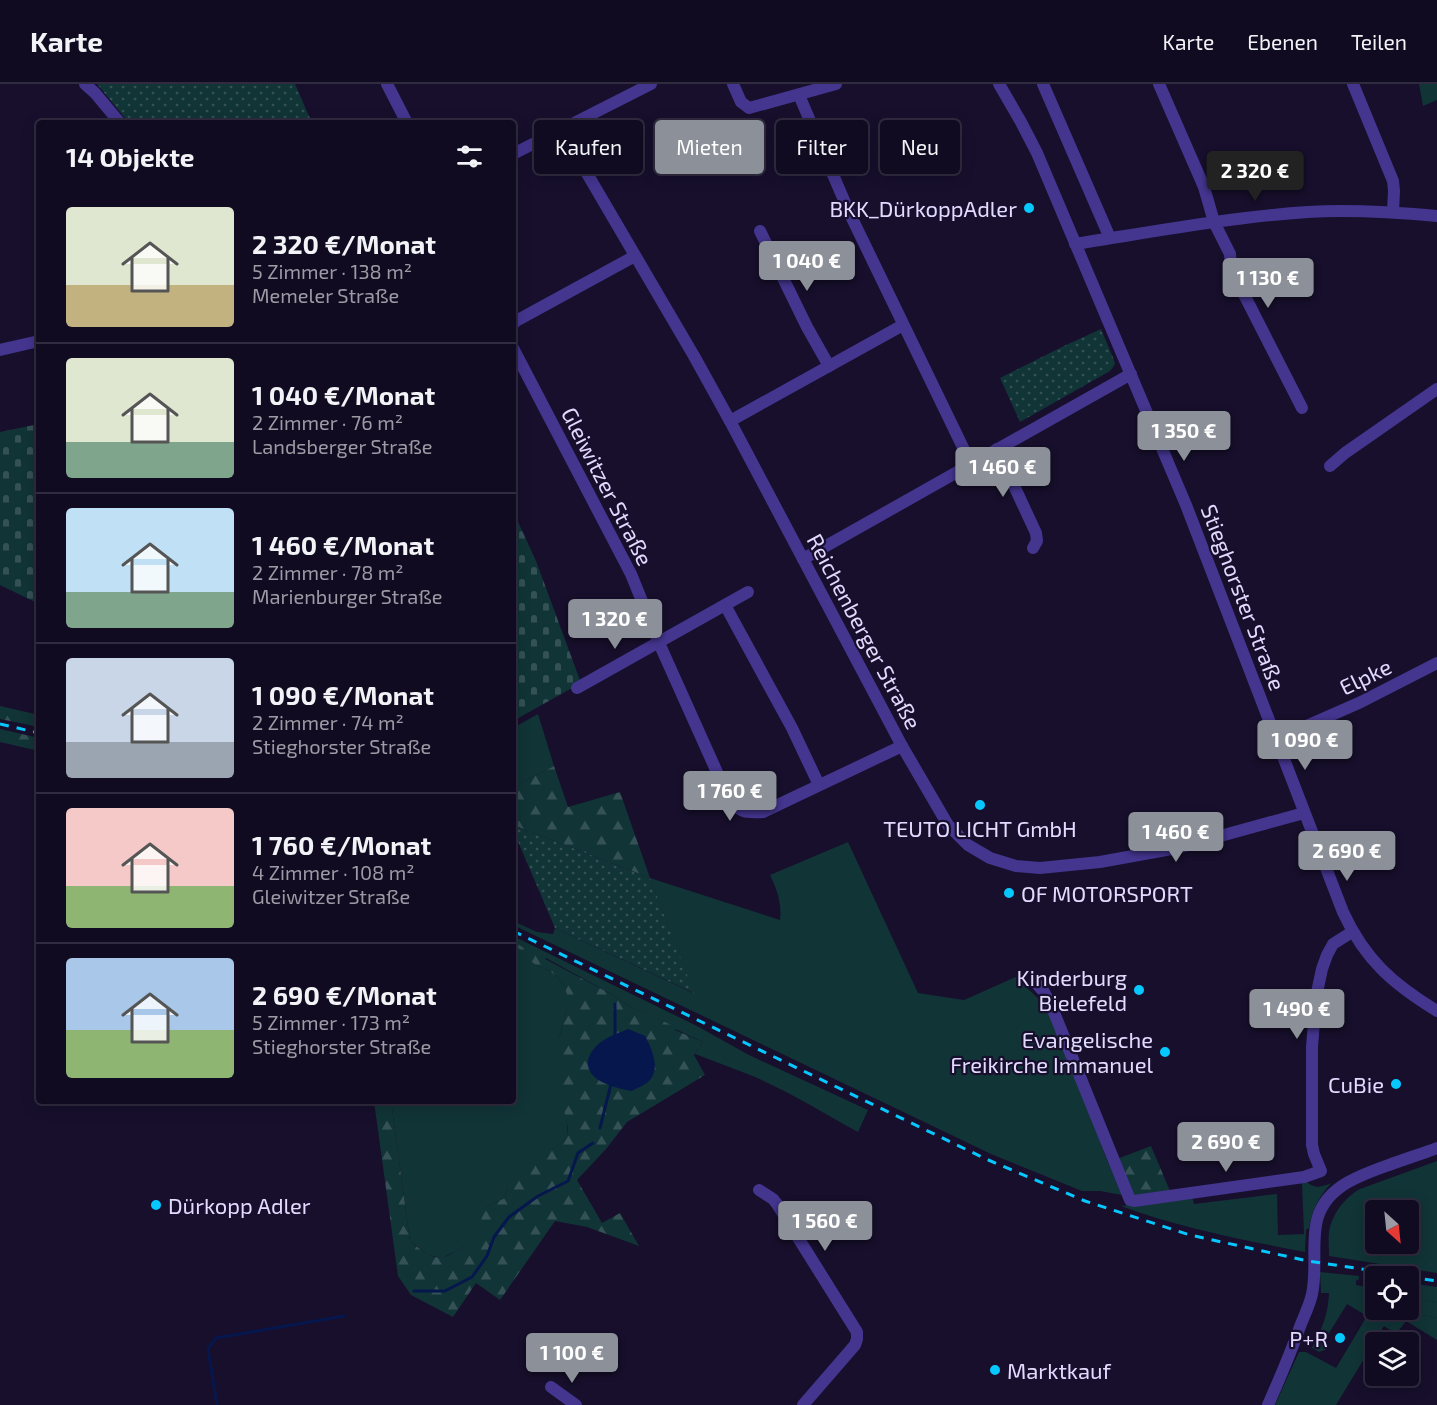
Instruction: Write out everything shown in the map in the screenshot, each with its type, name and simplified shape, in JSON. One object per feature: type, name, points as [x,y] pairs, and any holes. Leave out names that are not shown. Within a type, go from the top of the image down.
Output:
[{"type":"street","points":[[85,84],[118,120]]},
{"type":"street","points":[[387,84],[405,120]]},
{"type":"street","points":[[733,84],[741,102],[749,108],[836,84]]},
{"type":"street","name":"Stieghorster Straße","points":[[999,84],[1037,153],[1186,505],[1342,912],[1368,955],[1388,976],[1437,1011]]},
{"type":"street","points":[[1043,84],[1110,238]]},
{"type":"street","points":[[1159,84],[1204,187],[1214,222],[1230,254],[1231,269],[1302,408]]},
{"type":"street","points":[[1353,84],[1393,181],[1393,212]]},
{"type":"street","points":[[578,120],[643,86]]},
{"type":"street","points":[[799,95],[849,212],[971,464]]},
{"type":"street","points":[[516,152],[534,143]]},
{"type":"street","name":"Reichenberger Straße","points":[[587,174],[730,421],[902,746],[948,825],[968,845],[990,858],[1016,866],[1051,867],[1100,862],[1155,852],[1205,841],[1304,813]]},
{"type":"street","points":[[1075,244],[1214,222],[1308,212],[1370,211],[1437,216]]},
{"type":"street","points":[[760,231],[807,327],[829,366]]},
{"type":"street","points":[[516,321],[635,256]]},
{"type":"street","points":[[730,421],[903,325]]},
{"type":"street","points":[[0,350],[36,342]]},
{"type":"street","name":"Gleiwitzer Straße","points":[[516,354],[631,574],[659,643],[729,799],[737,809],[763,812],[902,746]]},
{"type":"street","points":[[803,559],[1131,374]]},
{"type":"street","points":[[1330,466],[1437,389]]},
{"type":"street","points":[[998,449],[1036,533],[1037,541],[1033,548]]},
{"type":"street","points":[[577,688],[748,592]]},
{"type":"street","points":[[725,605],[792,728],[819,785]]},
{"type":"street","name":"Elpke","points":[[1276,738],[1361,702],[1437,663]]},
{"type":"street","points":[[1036,983],[1051,1005],[1130,1200],[1134,1202],[1290,1180],[1321,1171],[1312,1145],[1312,1047],[1316,997],[1322,969],[1333,944],[1352,932]]},
{"type":"street","points":[[1268,1405],[1311,1296],[1315,1229],[1325,1202],[1342,1184],[1437,1148]]},
{"type":"street","points":[[759,1190],[777,1204],[858,1334],[852,1349],[802,1405]]},
{"type":"street","points":[[550,1387],[576,1405]]},
{"type":"green space","points":[[97,84],[295,84],[311,120],[127,120]]},
{"type":"green space","points":[[1419,84],[1437,84],[1437,100],[1423,106]]},
{"type":"green space","points":[[1101,329],[1115,364],[1110,371],[1020,422],[1000,378]]},
{"type":"green space","points":[[36,425],[36,603],[0,585],[0,432]]},
{"type":"green space","points":[[516,518],[536,561],[581,683],[516,719]]},
{"type":"green space","points":[[0,706],[36,714],[36,726],[0,719]]},
{"type":"green space","points":[[538,714],[554,766],[516,785],[516,726]]},
{"type":"green space","points":[[0,729],[36,737],[36,750],[0,742]]},
{"type":"green space","points":[[554,766],[568,807],[620,792],[650,878],[516,826],[516,785]]},
{"type":"green space","points":[[516,826],[650,878],[694,993],[555,928],[516,837]]},
{"type":"green space","points":[[848,842],[918,993],[964,1000],[1034,969],[1024,979],[1025,986],[1045,1005],[1122,1195],[1082,1191],[991,1154],[516,926],[516,922],[537,932],[553,934],[555,928],[693,993],[650,878],[780,920],[778,897],[770,875]]},
{"type":"green space","points":[[516,937],[697,1026],[749,1055],[868,1110],[858,1132],[768,1083],[695,1054],[703,1042],[629,1006],[546,958],[536,965],[558,978],[567,994],[567,1008],[559,1039],[568,1135],[507,1189],[505,1198],[486,1207],[478,1233],[472,1241],[442,1258],[428,1255],[410,1241],[391,1104],[516,1104]]},
{"type":"green space","points":[[516,944],[629,1006],[703,1042],[694,1055],[705,1075],[627,1122],[577,1180],[602,1223],[620,1213],[639,1246],[587,1227],[555,1221],[500,1300],[476,1283],[453,1317],[411,1295],[398,1276],[374,1104],[391,1104],[410,1241],[434,1257],[448,1256],[462,1248],[476,1235],[481,1224],[481,1211],[505,1198],[507,1189],[514,1180],[568,1135],[558,1060],[559,1039],[567,1008],[567,994],[558,978],[524,956]]},
{"type":"green space","points":[[1151,1146],[1170,1191],[1134,1196],[1117,1159]]},
{"type":"green space","points":[[1437,1161],[1437,1273],[1419,1270],[1419,1266],[1393,1266],[1329,1256],[1329,1232],[1333,1219],[1344,1201],[1354,1192]]},
{"type":"green space","points":[[1307,1182],[1319,1187],[1331,1183],[1317,1204],[1309,1228],[1306,1230],[1305,1252],[1189,1227],[1121,1206],[1192,1196],[1194,1204],[1277,1194],[1278,1235],[1304,1234],[1302,1183]]},
{"type":"green space","points":[[1320,1272],[1359,1276],[1356,1285],[1365,1287],[1365,1315],[1347,1304],[1324,1341],[1329,1345],[1327,1349],[1319,1352],[1312,1348],[1324,1322],[1329,1293],[1321,1293]]},
{"type":"green space","points":[[1419,1284],[1437,1287],[1437,1302],[1419,1299]]},
{"type":"green space","points":[[1419,1299],[1437,1302],[1437,1318],[1419,1314]]},
{"type":"green space","points":[[1419,1314],[1437,1318],[1437,1340],[1406,1321],[1398,1332],[1393,1332],[1384,1326],[1380,1332],[1365,1332],[1365,1357],[1336,1405],[1275,1405],[1299,1352],[1306,1352],[1336,1368],[1365,1319],[1419,1320]]},
{"type":"shaded area","points":[[628,1029],[645,1036],[653,1053],[655,1065],[653,1076],[649,1081],[632,1091],[611,1086],[597,1079],[589,1068],[588,1061],[591,1053],[599,1044]]},
{"type":"waterway","points":[[615,1004],[615,1039]]},
{"type":"waterway","points":[[600,1128],[611,1084]]},
{"type":"waterway","points":[[414,1291],[445,1291],[472,1277],[487,1256],[494,1237],[509,1217],[538,1196],[568,1181],[578,1153],[593,1143]]},
{"type":"waterway","points":[[217,1405],[208,1349],[216,1338],[344,1316]]},
{"type":"railway","points":[[0,724],[36,732]]},
{"type":"railway","points":[[516,932],[986,1159],[1085,1201],[1190,1235],[1308,1261],[1365,1270]]},
{"type":"railway","points":[[1419,1279],[1437,1281]]},
{"type":"place","name":"BKK_DürkoppAdler","points":[[1029,208]]},
{"type":"place","name":"TEUTO LICHT GmbH","points":[[980,805]]},
{"type":"place","name":"OF MOTORSPORT","points":[[1009,893]]},
{"type":"place","name":"Kinderburg Bielefeld","points":[[1139,990]]},
{"type":"place","name":"Evangelische Freikirche Immanuel","points":[[1165,1052]]},
{"type":"place","name":"CuBie","points":[[1396,1084]]},
{"type":"place","name":"Dürkopp Adler","points":[[156,1205]]},
{"type":"place","name":"P+R","points":[[1340,1338]]},
{"type":"place","name":"Marktkauf","points":[[995,1370]]}]
